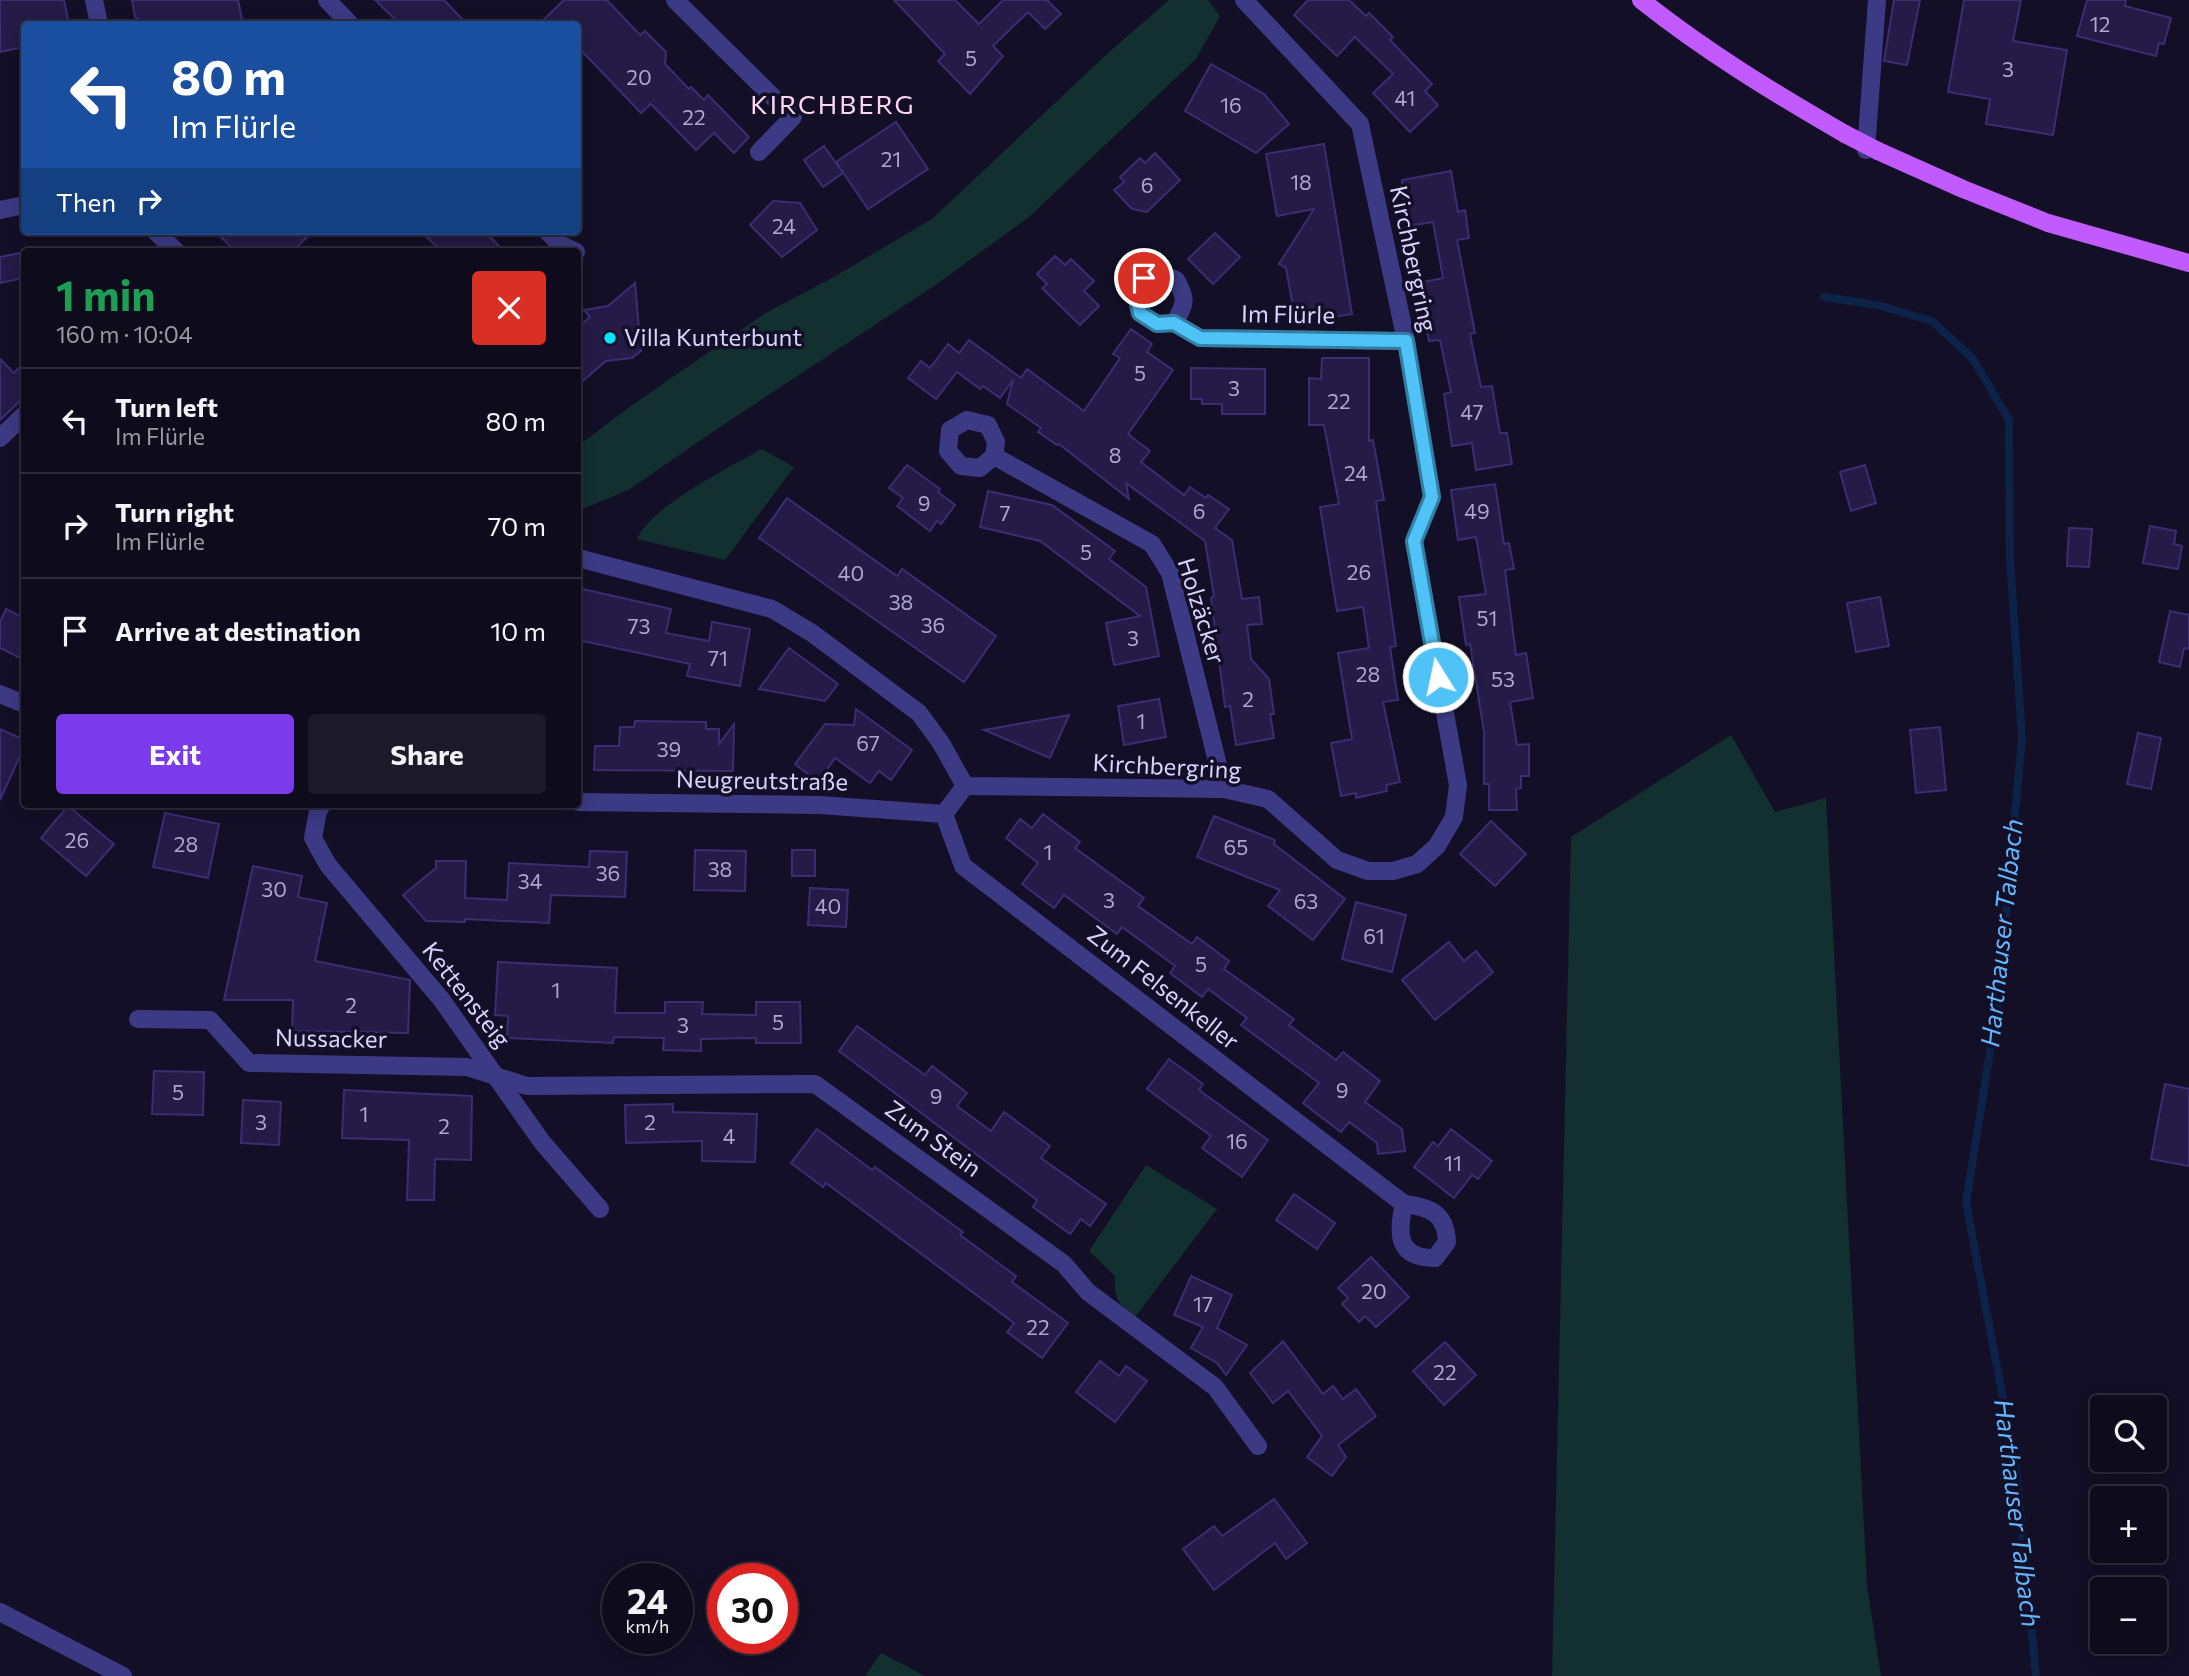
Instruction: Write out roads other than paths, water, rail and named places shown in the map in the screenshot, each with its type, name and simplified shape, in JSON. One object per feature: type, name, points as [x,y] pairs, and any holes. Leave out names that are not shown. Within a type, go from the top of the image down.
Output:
[{"type":"main road","points":[[1641,0],[1697,44],[1740,72],[1872,150],[2048,223],[2189,263]]},
{"type":"street","points":[[93,0],[98,21]]},
{"type":"street","points":[[327,0],[347,21]]},
{"type":"street","points":[[675,0],[793,117],[759,152]]},
{"type":"street","name":"Kirchbergring","points":[[965,786],[1224,789],[1268,799],[1337,860],[1368,871],[1393,871],[1417,864],[1437,846],[1454,817],[1458,785],[1414,541],[1432,497],[1406,341],[1360,124],[1244,0]]},
{"type":"street","points":[[1872,150],[1877,0]]},
{"type":"street","points":[[0,210],[21,206]]},
{"type":"street","points":[[159,235],[173,248]]},
{"type":"street","points":[[551,235],[567,248]]},
{"type":"street","name":"Im Flürle","points":[[1174,323],[1200,338],[1406,341]]},
{"type":"street","points":[[0,439],[21,418]]},
{"type":"street","name":"Holzäcker","points":[[994,456],[1152,544],[1170,573],[1224,789]]},
{"type":"street","points":[[581,559],[772,609],[812,633],[919,713],[941,743],[965,786],[944,814]]},
{"type":"street","points":[[0,694],[21,703]]},
{"type":"street","name":"Neugreutstraße","points":[[581,802],[821,805],[944,814]]},
{"type":"street","name":"Kettensteig","points":[[320,808],[313,838],[328,865],[442,999],[542,1142],[600,1209]]},
{"type":"street","name":"Zum Felsenkeller","points":[[944,814],[963,866],[1404,1204]]},
{"type":"street","name":"Nussacker","points":[[138,1019],[210,1020],[249,1063],[467,1067],[497,1077]]},
{"type":"street","name":"Zum Stein","points":[[497,1077],[527,1086],[815,1084],[1064,1264],[1088,1292],[1215,1387],[1258,1447]]},
{"type":"street","points":[[0,1612],[123,1676]]},
{"type":"waterway","name":"Harthauser Talbach","points":[[1824,297],[1878,305],[1932,321],[1973,359],[2009,420],[2010,559],[2022,738],[1998,1001],[1966,1203],[2016,1467],[2036,1676]]},
{"type":"place","name":"Villa Kunterbunt","points":[[610,338]]},
{"type":"district","name":"KIRCHBERG","points":[[833,105]]}]
